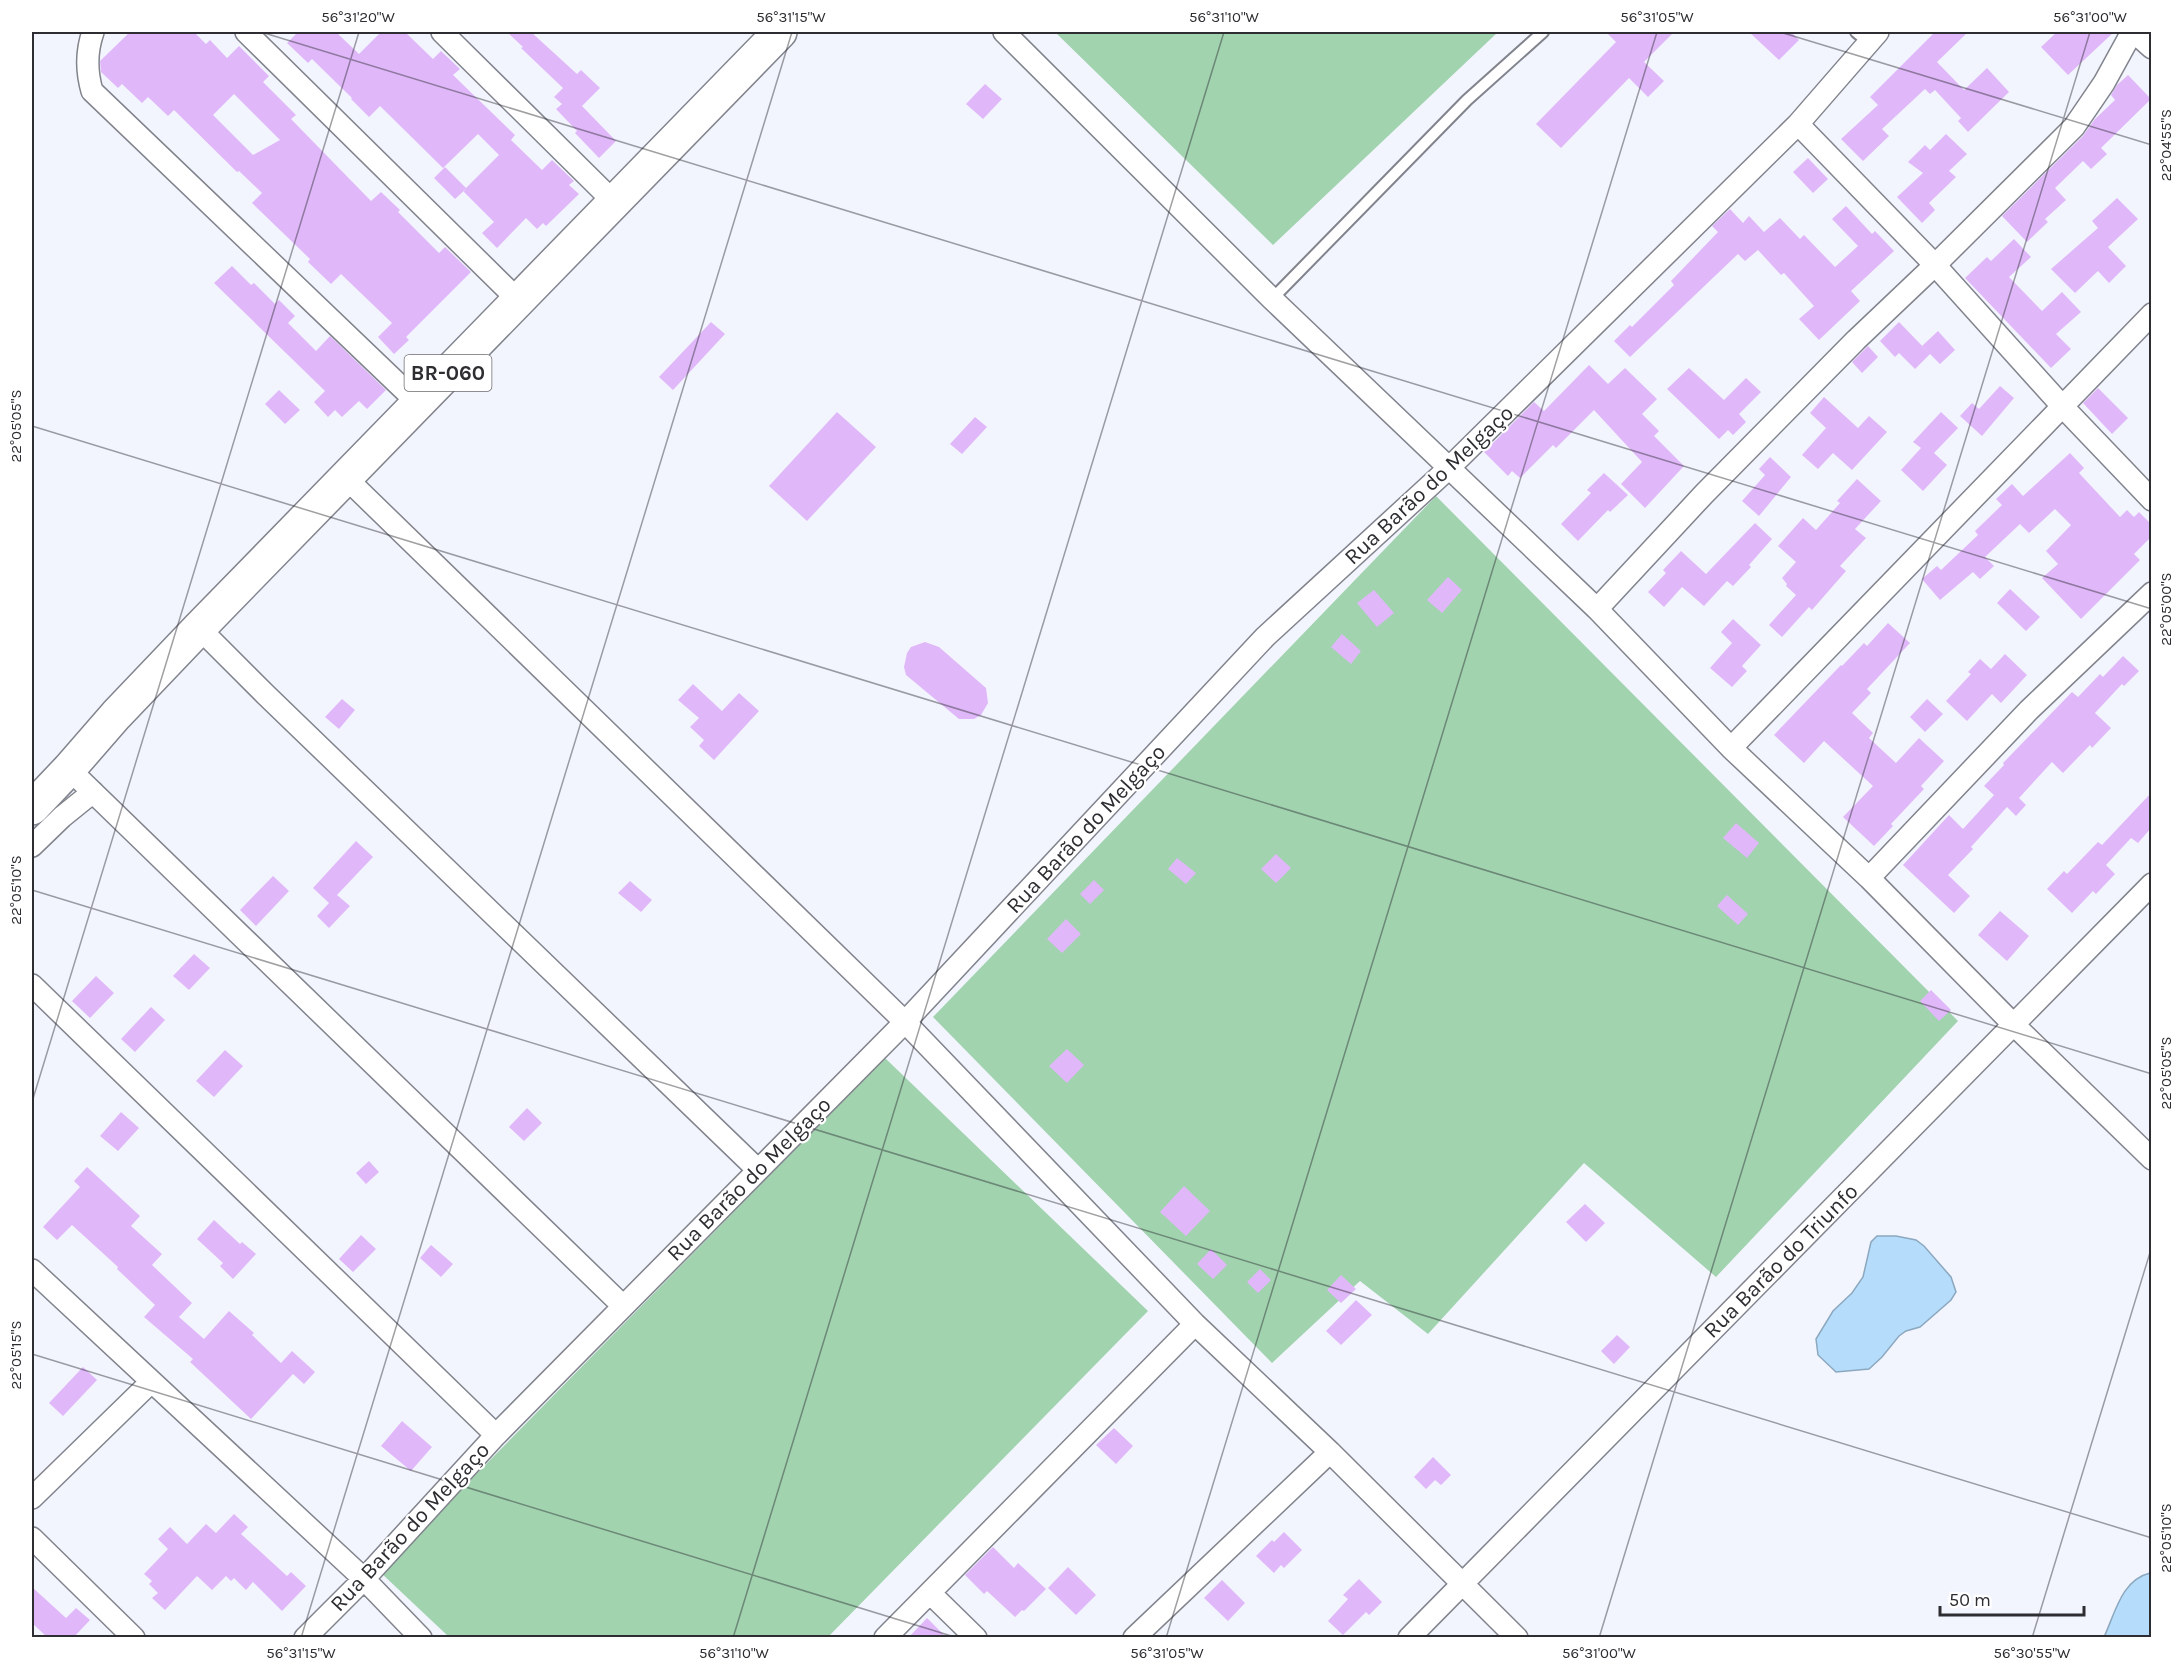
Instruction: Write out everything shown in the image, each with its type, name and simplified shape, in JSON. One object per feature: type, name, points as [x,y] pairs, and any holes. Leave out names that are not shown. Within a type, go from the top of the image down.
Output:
[{"type":"main road","name":"BR-060","points":[[32,808],[199,628],[780,32]]},
{"type":"main road","name":"BR-060","points":[[32,787],[116,715]]},
{"type":"street","points":[[93,32],[87,59],[92,91],[419,404]]},
{"type":"street","points":[[246,32],[518,300]]},
{"type":"street","points":[[442,32],[614,202]]},
{"type":"street","points":[[1004,32],[1272,299],[1597,609],[1731,748],[1869,878],[2151,1160]]},
{"type":"street","points":[[1597,609],[1704,494],[1856,339],[1935,265],[2074,127],[2133,32],[2151,48]]},
{"type":"street","name":"Rua Barão do Melgaço","points":[[305,1638],[364,1579],[496,1435],[905,1022],[1265,637],[1449,468],[1798,124],[1868,35]]},
{"type":"street","points":[[1798,124],[1935,265],[2151,500]]},
{"type":"street","points":[[1731,748],[2151,314]]},
{"type":"street","points":[[346,478],[905,1022],[1195,1324],[1330,1452],[1517,1638]]},
{"type":"street","points":[[1869,878],[2029,710],[2151,593]]},
{"type":"street","points":[[199,628],[758,1170]]},
{"type":"street","points":[[69,769],[623,1306]]},
{"type":"street","points":[[32,846],[62,817],[93,792]]},
{"type":"street","name":"Rua Barão do Triunfo","points":[[1409,1638],[2151,884]]},
{"type":"street","points":[[32,985],[496,1435]]},
{"type":"street","points":[[32,1270],[364,1579],[421,1638]]},
{"type":"street","points":[[885,1638],[1195,1324]]},
{"type":"street","points":[[32,1498],[150,1382]]},
{"type":"street","points":[[1134,1638],[1330,1452]]},
{"type":"street","points":[[32,1538],[134,1638]]},
{"type":"street","points":[[930,1593],[976,1638]]},
{"type":"lane","points":[[1272,299],[1467,100],[1543,32]]},
{"type":"green space","points":[[1055,32],[1498,32],[1273,245]]},
{"type":"green space","points":[[1436,496],[1958,1021],[1716,1277],[1584,1163],[1428,1334],[1360,1281],[1272,1363],[933,1017]]},
{"type":"green space","points":[[885,1058],[1148,1311],[828,1637],[449,1637],[380,1572]]},
{"type":"water","points":[[1877,1236],[1896,1236],[1916,1240],[1951,1277],[1956,1292],[1951,1300],[1920,1327],[1906,1331],[1899,1336],[1869,1369],[1836,1372],[1818,1355],[1816,1339],[1833,1311],[1852,1293],[1863,1277],[1871,1242]]},
{"type":"water","points":[[2152,1573],[2151,1637],[2104,1637],[2126,1590],[2140,1577]]},
{"type":"building","points":[[130,32],[194,32],[206,44],[210,40],[227,58],[239,46],[269,76],[263,82],[296,115],[291,119],[371,201],[381,192],[439,253],[445,247],[471,272],[406,337],[409,340],[394,354],[378,337],[392,323],[341,274],[331,284],[308,262],[310,259],[252,203],[262,193],[239,171],[237,172],[174,110],[168,116],[148,97],[142,103],[122,84],[118,88],[101,72],[100,61]],"holes":[[[234,94],[280,140],[253,155],[213,115]]]},
{"type":"building","points":[[298,32],[336,32],[359,54],[381,32],[405,32],[433,59],[441,51],[460,69],[453,75],[515,135],[511,140],[542,170],[552,160],[574,181],[569,185],[579,194],[546,226],[543,223],[537,229],[526,218],[497,248],[482,233],[494,222],[463,191],[455,199],[434,178],[445,167],[466,188],[499,155],[478,134],[443,168],[380,106],[369,117],[312,59],[308,63],[287,43]]},
{"type":"building","points":[[507,32],[531,32],[577,74],[581,70],[600,88],[582,106],[616,141],[599,158],[556,109],[562,104],[554,97],[563,88]]},
{"type":"building","points":[[1606,32],[1674,32],[1644,62],[1664,81],[1648,97],[1629,78],[1561,148],[1536,124],[1616,42]]},
{"type":"building","points":[[1749,32],[1791,32],[1799,40],[1779,60]]},
{"type":"building","points":[[1935,32],[1968,32],[1937,62],[1964,90],[1987,68],[2009,92],[1968,132],[1958,121],[1961,118],[1935,90],[1930,94],[1925,89],[1882,129],[1889,136],[1863,161],[1841,139],[1878,105],[1870,97]]},
{"type":"building","points":[[2057,32],[2114,32],[2068,75],[2041,47]]},
{"type":"building","points":[[2128,75],[2151,99],[2101,148],[2107,154],[2091,169],[2083,161],[2055,188],[2066,200],[2045,219],[2048,222],[2027,242],[2002,216],[2083,136],[2095,119],[2115,100],[2111,95],[2117,85]]},
{"type":"building","points":[[985,84],[1002,99],[983,119],[966,104]]},
{"type":"building","points":[[1946,134],[1967,154],[1949,171],[1956,177],[1929,203],[1935,210],[1922,223],[1897,197],[1923,173],[1908,162],[1925,145],[1930,150]]},
{"type":"building","points":[[1808,158],[1828,179],[1813,193],[1793,172]]},
{"type":"building","points":[[2117,198],[2138,219],[2108,247],[2126,266],[2109,283],[2098,271],[2075,293],[2051,269],[2098,228],[2092,221]]},
{"type":"building","points":[[1846,206],[1872,234],[1875,231],[1894,251],[1851,291],[1860,301],[1819,340],[1799,319],[1814,306],[1784,273],[1781,275],[1758,250],[1745,261],[1738,254],[1630,357],[1614,341],[1630,325],[1632,327],[1674,285],[1671,281],[1718,232],[1712,226],[1730,209],[1743,223],[1749,216],[1764,232],[1780,218],[1800,239],[1804,235],[1835,267],[1858,246],[1832,219]]},
{"type":"building","points":[[2014,239],[2031,257],[2009,277],[2042,311],[2062,292],[2081,312],[2056,334],[2071,349],[2051,368],[1965,278],[1987,257],[1991,261]]},
{"type":"building","points":[[232,266],[251,285],[254,283],[275,304],[279,300],[295,316],[288,323],[316,351],[330,336],[386,390],[367,409],[359,401],[342,417],[335,410],[328,417],[314,402],[325,391],[214,283]]},
{"type":"building","points":[[711,322],[725,334],[673,390],[659,377]]},
{"type":"building","points":[[1899,322],[1930,354],[1915,369],[1899,353],[1895,357],[1880,341]]},
{"type":"building","points":[[1938,331],[1955,350],[1940,364],[1922,346]]},
{"type":"building","points":[[1868,346],[1878,357],[1862,373],[1852,362]]},
{"type":"building","points":[[1589,365],[1608,384],[1625,368],[1657,399],[1642,414],[1659,431],[1654,436],[1684,466],[1645,508],[1621,484],[1642,462],[1594,410],[1556,448],[1553,445],[1520,478],[1512,471],[1508,476],[1484,452],[1534,402],[1544,411]]},
{"type":"building","points":[[1689,368],[1724,400],[1746,378],[1761,392],[1739,414],[1746,422],[1733,435],[1728,430],[1719,439],[1667,389]]},
{"type":"building","points":[[2000,386],[2014,398],[1982,436],[1960,416],[1972,403],[1979,409]]},
{"type":"building","points":[[2098,388],[2128,418],[2112,434],[2083,403]]},
{"type":"building","points":[[279,390],[300,410],[285,424],[265,404]]},
{"type":"building","points":[[1824,397],[1858,428],[1869,416],[1887,432],[1852,470],[1833,453],[1818,469],[1802,455],[1826,428],[1810,413]]},
{"type":"building","points":[[837,412],[876,447],[807,521],[769,486]]},
{"type":"building","points":[[1941,412],[1958,428],[1934,453],[1947,465],[1923,491],[1901,470],[1921,448],[1913,442]]},
{"type":"building","points":[[975,417],[987,427],[962,454],[950,444]]},
{"type":"building","points":[[2070,453],[2084,468],[2079,473],[2120,517],[2127,510],[2134,517],[2139,512],[2151,524],[2151,537],[2134,554],[2140,560],[2081,619],[2042,578],[2058,564],[2046,551],[2071,525],[2055,509],[2029,533],[2020,524],[1985,557],[1994,566],[1980,579],[1973,572],[1940,600],[1922,579],[1937,566],[1941,570],[1978,535],[1975,531],[2002,505],[1996,499],[2012,484],[2023,496]]},
{"type":"building","points":[[1770,457],[1791,477],[1759,516],[1742,501],[1765,475],[1759,469]]},
{"type":"building","points":[[1604,473],[1628,495],[1610,512],[1608,510],[1578,541],[1561,524],[1591,493],[1587,490]]},
{"type":"building","points":[[1857,479],[1881,501],[1855,529],[1866,538],[1840,566],[1846,571],[1812,610],[1809,607],[1782,637],[1769,625],[1796,595],[1786,586],[1782,578],[1796,562],[1778,546],[1803,518],[1816,530],[1840,503],[1837,501]]},
{"type":"building","points":[[1755,523],[1772,539],[1733,586],[1727,581],[1704,606],[1682,587],[1664,607],[1648,592],[1666,573],[1663,570],[1681,551],[1706,574]]},
{"type":"building","points":[[1448,577],[1462,590],[1442,613],[1427,600]]},
{"type":"building","points":[[2010,589],[2040,617],[2026,631],[1997,603]]},
{"type":"building","points":[[1374,590],[1394,613],[1377,627],[1357,603]]},
{"type":"building","points":[[1733,619],[1761,645],[1742,666],[1747,671],[1732,687],[1710,668],[1732,643],[1721,632]]},
{"type":"building","points":[[1888,623],[1910,643],[1867,689],[1871,693],[1852,713],[1873,733],[1869,738],[1896,763],[1919,738],[1944,761],[1921,786],[1924,789],[1874,846],[1843,817],[1873,786],[1824,741],[1804,763],[1774,735],[1841,665],[1864,643],[1867,646]]},
{"type":"building","points":[[1342,634],[1361,651],[1351,664],[1331,647]]},
{"type":"building","points":[[925,642],[939,647],[986,688],[988,703],[981,715],[974,719],[959,719],[906,675],[904,667],[907,653],[911,647]]},
{"type":"building","points":[[2005,654],[2027,675],[2001,703],[1992,694],[1967,721],[1946,701],[1971,674],[1968,672],[1980,659],[1991,669]]},
{"type":"building","points":[[2123,656],[2139,671],[2124,686],[2122,684],[2095,713],[2111,728],[2092,748],[2090,745],[2063,773],[2052,762],[2019,798],[2026,805],[2016,816],[2007,807],[1971,847],[1973,849],[1948,875],[1970,896],[1954,913],[1903,865],[1949,815],[1963,829],[1994,795],[1984,786],[2004,765],[2003,763],[2072,692],[2078,697],[2100,674],[2103,677]]},
{"type":"building","points":[[693,684],[722,711],[739,693],[759,711],[714,760],[699,746],[704,740],[690,727],[699,718],[678,700]]},
{"type":"building","points":[[342,699],[355,710],[339,729],[325,717]]},
{"type":"building","points":[[1927,699],[1943,714],[1925,732],[1910,717]]},
{"type":"building","points":[[2151,793],[2151,828],[2138,843],[2131,838],[2106,865],[2115,874],[2096,894],[2093,891],[2072,913],[2047,889],[2064,871],[2067,874],[2098,842],[2102,845]]},
{"type":"building","points":[[1736,823],[1759,843],[1747,858],[1723,838]]},
{"type":"building","points":[[356,841],[373,857],[337,895],[350,906],[329,928],[317,916],[329,903],[313,888]]},
{"type":"building","points":[[1276,854],[1291,868],[1276,883],[1261,869]]},
{"type":"building","points":[[1177,858],[1196,873],[1186,884],[1168,869]]},
{"type":"building","points":[[273,876],[289,891],[256,926],[240,910]]},
{"type":"building","points":[[1094,880],[1104,890],[1090,904],[1080,894]]},
{"type":"building","points":[[630,881],[652,900],[641,912],[618,893]]},
{"type":"building","points":[[1727,895],[1748,914],[1738,925],[1717,906]]},
{"type":"building","points":[[2000,911],[2029,936],[2007,961],[1978,935]]},
{"type":"building","points":[[1066,919],[1081,934],[1062,953],[1047,939]]},
{"type":"building","points":[[194,954],[210,968],[189,990],[173,976]]},
{"type":"building","points":[[96,976],[114,993],[90,1018],[72,1001]]},
{"type":"building","points":[[1931,990],[1951,1010],[1939,1021],[1920,1001]]},
{"type":"building","points":[[151,1007],[165,1020],[135,1052],[121,1039]]},
{"type":"building","points":[[1067,1049],[1084,1065],[1067,1083],[1049,1066]]},
{"type":"building","points":[[225,1050],[243,1066],[214,1097],[196,1081]]},
{"type":"building","points":[[527,1108],[542,1123],[524,1141],[509,1127]]},
{"type":"building","points":[[121,1112],[139,1128],[118,1151],[100,1136]]},
{"type":"building","points":[[369,1161],[379,1172],[366,1184],[356,1173]]},
{"type":"building","points":[[87,1167],[140,1216],[131,1226],[162,1254],[152,1265],[192,1303],[179,1317],[204,1339],[229,1311],[254,1333],[252,1335],[281,1363],[292,1351],[315,1372],[304,1384],[293,1374],[251,1419],[190,1362],[193,1359],[144,1317],[155,1305],[117,1269],[118,1267],[72,1225],[57,1240],[43,1227],[80,1187],[74,1181]]},
{"type":"building","points":[[1184,1186],[1210,1211],[1186,1236],[1160,1212]]},
{"type":"building","points":[[1585,1204],[1605,1223],[1586,1242],[1566,1222]]},
{"type":"building","points":[[214,1220],[240,1244],[242,1242],[256,1254],[233,1279],[220,1266],[223,1263],[197,1239]]},
{"type":"building","points":[[361,1235],[376,1249],[353,1272],[339,1259]]},
{"type":"building","points":[[431,1245],[453,1264],[441,1277],[420,1258]]},
{"type":"building","points":[[1211,1249],[1227,1265],[1213,1279],[1197,1264]]},
{"type":"building","points":[[1260,1269],[1271,1280],[1258,1293],[1247,1282]]},
{"type":"building","points":[[1341,1275],[1356,1289],[1341,1303],[1327,1290]]},
{"type":"building","points":[[1356,1300],[1372,1315],[1341,1345],[1326,1331]]},
{"type":"building","points":[[1617,1335],[1630,1347],[1614,1364],[1601,1351]]},
{"type":"building","points":[[83,1367],[97,1380],[63,1416],[49,1403]]},
{"type":"building","points":[[402,1421],[432,1447],[411,1471],[381,1446]]},
{"type":"building","points":[[1114,1428],[1133,1446],[1116,1464],[1096,1445]]},
{"type":"building","points":[[1433,1457],[1451,1475],[1441,1485],[1435,1480],[1426,1489],[1414,1477]]},
{"type":"building","points":[[234,1514],[248,1527],[241,1534],[287,1576],[291,1572],[306,1586],[282,1611],[253,1582],[246,1590],[234,1578],[231,1581],[226,1576],[212,1590],[197,1576],[165,1610],[152,1598],[158,1593],[149,1584],[152,1581],[144,1574],[168,1549],[158,1539],[170,1527],[187,1544],[206,1524],[216,1533]]},
{"type":"building","points":[[1284,1532],[1302,1550],[1284,1568],[1281,1565],[1274,1573],[1256,1556]]},
{"type":"building","points":[[993,1547],[1014,1568],[1018,1563],[1046,1589],[1015,1617],[987,1591],[984,1594],[965,1575]]},
{"type":"building","points":[[1068,1567],[1096,1595],[1076,1615],[1048,1588]]},
{"type":"building","points":[[1359,1579],[1382,1602],[1369,1615],[1366,1612],[1343,1635],[1328,1621],[1348,1599],[1343,1595]]},
{"type":"building","points":[[1222,1580],[1245,1603],[1228,1621],[1204,1598]]},
{"type":"building","points":[[32,1587],[66,1618],[76,1608],[90,1620],[73,1638],[48,1638],[32,1623]]},
{"type":"building","points":[[927,1618],[947,1638],[908,1638]]}]
